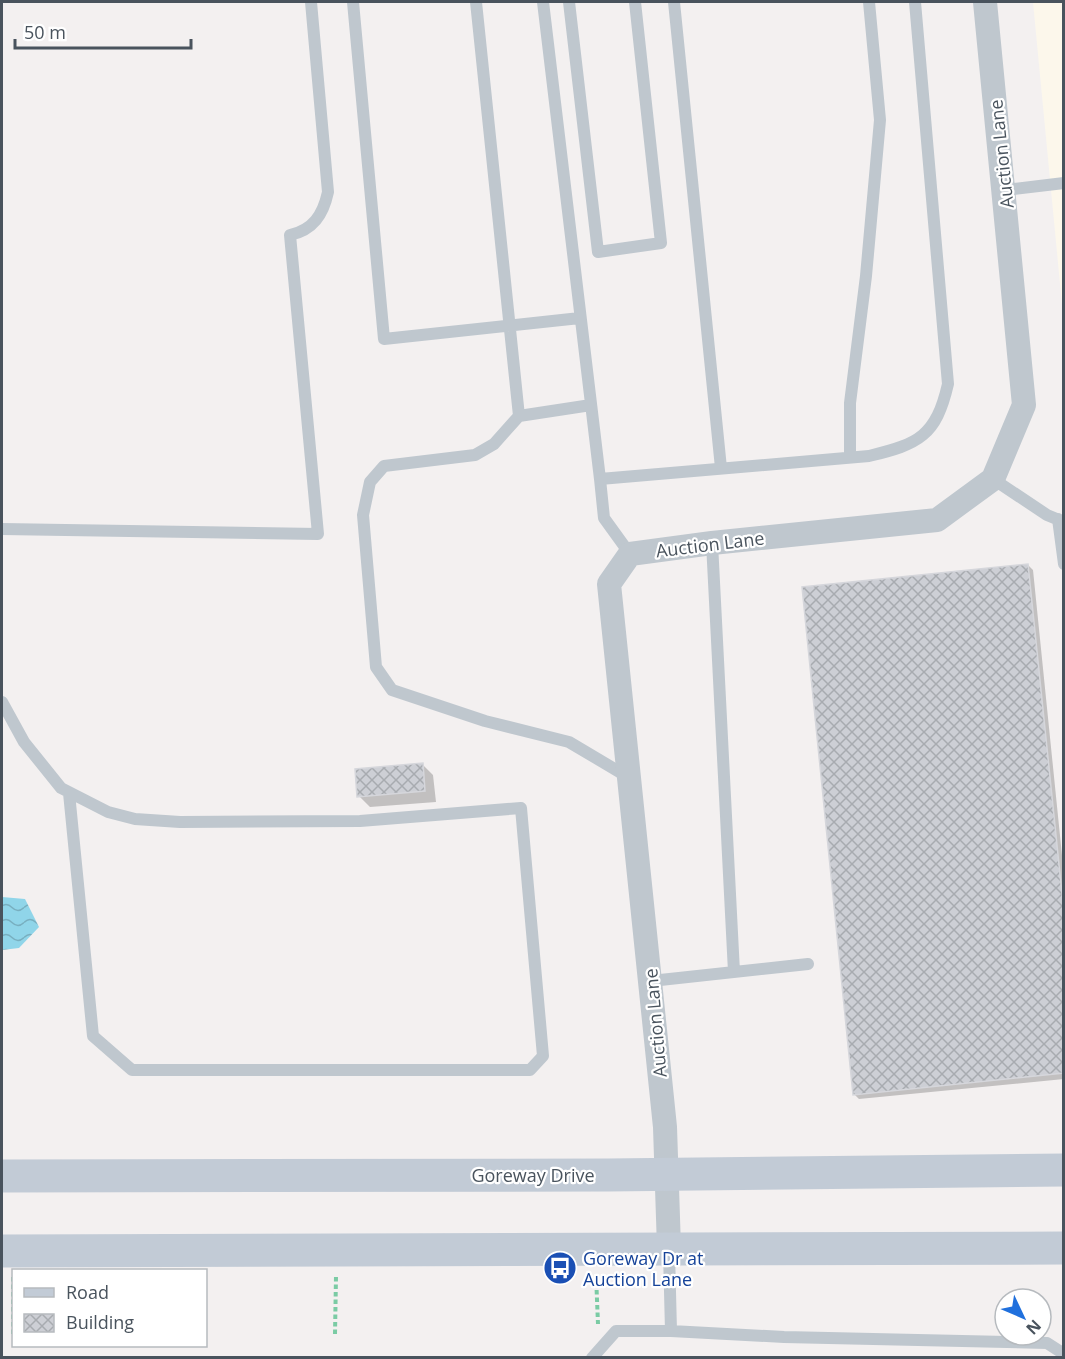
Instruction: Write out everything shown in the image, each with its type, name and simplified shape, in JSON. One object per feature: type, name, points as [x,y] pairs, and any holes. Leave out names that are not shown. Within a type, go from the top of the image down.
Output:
[{"type":"main road","name":"Goreway Drive","points":[[2,1176],[1064,1170]]},
{"type":"main road","points":[[7,1264],[669,1248],[1064,1248]]},
{"type":"street","name":"Auction Lane","points":[[669,1248],[666,1174],[651,981],[609,584],[630,554],[712,543],[937,520],[993,479],[1024,405],[986,2]]},
{"type":"lane","points":[[2,529],[318,534],[290,235],[304,232],[315,223],[325,207],[328,192],[311,2]]},
{"type":"lane","points":[[353,2],[384,339],[580,318]]},
{"type":"lane","points":[[476,2],[519,416]]},
{"type":"lane","points":[[543,2],[604,518],[630,554]]},
{"type":"lane","points":[[569,2],[598,252],[661,243],[635,2]]},
{"type":"lane","points":[[674,2],[721,468]]},
{"type":"lane","points":[[850,457],[850,403],[866,276],[880,120],[869,2]]},
{"type":"lane","points":[[600,479],[850,457],[904,448],[926,433],[941,413],[948,384],[915,2]]},
{"type":"lane","points":[[1005,190],[1064,183]]},
{"type":"lane","points":[[591,405],[519,416],[494,444],[475,455],[384,466],[370,482],[363,515],[376,667],[392,690],[484,721],[569,742],[630,778]]},
{"type":"lane","points":[[993,479],[1047,515],[1061,520],[1064,564]]},
{"type":"lane","points":[[712,543],[734,972]]},
{"type":"lane","points":[[2,702],[24,742],[48,774],[69,793],[108,812],[135,819],[180,822],[360,821],[521,808],[543,1056],[530,1070],[132,1070],[93,1036],[69,793]]},
{"type":"lane","points":[[651,981],[808,964]]},
{"type":"lane","points":[[669,1248],[670,1331]]},
{"type":"lane","points":[[592,1358],[616,1331],[1047,1343],[1064,1354]]},
{"type":"path","points":[[7,1264],[12,1322]]},
{"type":"path","points":[[596,1275],[598,1331]]},
{"type":"path","points":[[335,1334],[336,1276]]},
{"type":"shaded area","points":[[1033,2],[1063,2],[1063,315]]},
{"type":"water","points":[[2,897],[25,899],[39,927],[19,948],[2,950]]},
{"type":"building","points":[[1028,564],[1064,913],[1064,1073],[853,1095],[802,587]]},
{"type":"building","points":[[423,763],[425,791],[357,797],[355,769]]},
{"type":"place","name":"Goreway Dr at Auction Lane","points":[[560,1268]]}]
